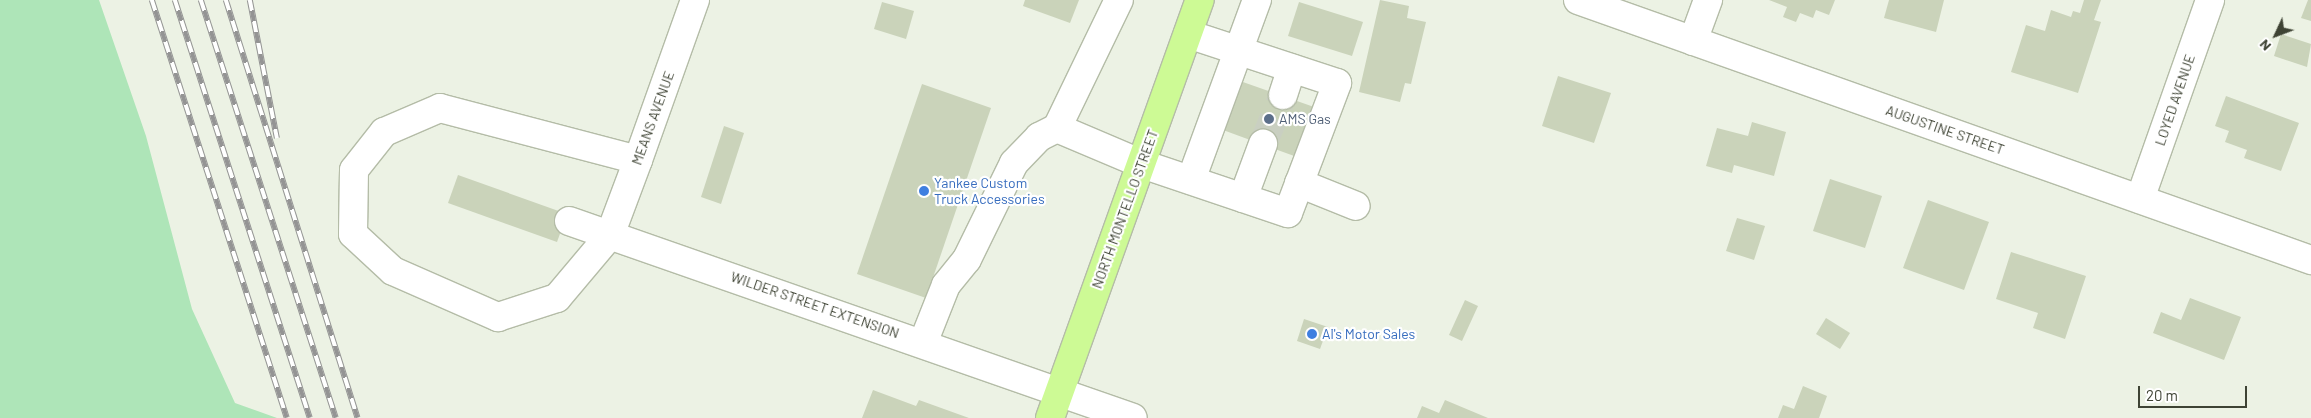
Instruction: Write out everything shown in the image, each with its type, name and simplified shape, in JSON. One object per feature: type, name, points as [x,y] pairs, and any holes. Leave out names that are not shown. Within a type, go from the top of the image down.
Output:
[{"type":"main road","name":"NORTH MONTELLO STREET","points":[[1055,406],[1188,34],[1194,1]]},
{"type":"street","name":"MEANS AVENUE","points":[[638,160],[440,108],[384,132],[354,170],[353,234],[393,271],[498,317],[557,298],[610,235],[638,160],[695,0]]},
{"type":"street","points":[[923,344],[946,285],[966,259],[1014,163],[1039,137],[1058,128],[1119,0]]},
{"type":"street","points":[[1191,180],[1257,0]]},
{"type":"street","name":"AUGUSTINE STREET","points":[[1578,0],[2311,260]]},
{"type":"street","points":[[1693,42],[1708,0]]},
{"type":"street","name":"LOYED AVENUE","points":[[2140,199],[2210,0]]},
{"type":"street","points":[[1058,128],[1142,164],[1288,213],[1337,83],[1188,34]]},
{"type":"street","points":[[1283,95],[1292,68]]},
{"type":"street","points":[[1243,198],[1263,144]]},
{"type":"street","points":[[1299,183],[1356,206]]},
{"type":"street","name":"WILDER STREET EXTENSION","points":[[569,221],[923,344],[1055,406],[1133,418]]},
{"type":"green space","points":[[0,0],[99,0],[146,136],[192,309],[235,403],[277,418],[0,418]]},
{"type":"building","points":[[1025,0],[1079,0],[1070,23],[1023,6]]},
{"type":"building","points":[[1380,0],[1409,6],[1407,18],[1426,22],[1411,84],[1405,83],[1400,102],[1359,92]]},
{"type":"building","points":[[1769,0],[1835,0],[1829,15],[1816,10],[1813,18],[1800,13],[1796,22],[1783,17],[1787,7]]},
{"type":"building","points":[[1889,0],[1944,0],[1936,32],[1884,18]]},
{"type":"building","points":[[2084,0],[2101,0],[2094,20],[2101,22],[2078,93],[2011,72],[2026,25],[2045,31],[2051,10],[2071,17],[2073,11],[2080,13]]},
{"type":"building","points":[[2308,0],[2311,0],[2311,21],[2301,18]]},
{"type":"building","points":[[882,2],[914,11],[906,39],[874,29]]},
{"type":"building","points":[[1299,2],[1363,22],[1352,56],[1288,36]]},
{"type":"building","points":[[2281,34],[2311,44],[2307,67],[2274,56]]},
{"type":"building","points":[[1558,76],[1611,93],[1594,143],[1542,126]]},
{"type":"building","name":"AMS Gas","points":[[1240,81],[1314,107],[1297,157],[1223,130]]},
{"type":"building","name":"Yankee Custom Truck Accessories","points":[[922,84],[991,108],[926,298],[857,274]]},
{"type":"building","points":[[2226,96],[2299,123],[2281,171],[2244,158],[2247,150],[2225,142],[2229,131],[2215,126]]},
{"type":"building","points":[[1752,122],[1786,132],[1774,176],[1734,165],[1732,173],[1706,166],[1717,128],[1748,136]]},
{"type":"building","points":[[724,126],[744,133],[721,204],[701,197]]},
{"type":"building","points":[[458,175],[567,214],[557,242],[448,203]]},
{"type":"building","points":[[1830,179],[1882,196],[1865,248],[1813,231]]},
{"type":"building","points":[[1928,200],[1989,222],[1964,290],[1903,268]]},
{"type":"building","points":[[1737,218],[1765,226],[1754,260],[1726,251]]},
{"type":"building","points":[[2011,252],[2086,276],[2065,339],[2033,328],[2038,313],[1996,299]]},
{"type":"building","points":[[2190,298],[2241,317],[2224,360],[2153,333],[2161,312],[2181,320]]},
{"type":"building","points":[[1465,300],[1478,306],[1462,341],[1449,335]]},
{"type":"building","points":[[1826,318],[1850,333],[1840,349],[1816,334]]},
{"type":"building","name":"Al's Motor Sales","points":[[1304,319],[1328,327],[1320,349],[1297,341]]},
{"type":"building","points":[[1803,386],[1827,396],[1819,418],[1778,418],[1783,405],[1794,409]]},
{"type":"building","points":[[873,390],[916,406],[919,400],[969,418],[862,418]]},
{"type":"building","points":[[1445,400],[1488,418],[1417,418],[1422,406],[1439,413]]},
{"type":"tunnel","points":[[1263,144],[1283,95]]},
{"type":"railway","points":[[152,0],[287,418]]},
{"type":"railway","points":[[175,0],[310,418]]},
{"type":"railway","points":[[201,0],[336,418]]},
{"type":"railway","points":[[226,0],[358,418]]},
{"type":"railway","points":[[250,0],[277,138]]},
{"type":"place","name":"AMS Gas","points":[[1269,119]]},
{"type":"place","name":"Yankee Custom Truck Accessories","points":[[924,191]]},
{"type":"place","name":"Al's Motor Sales","points":[[1312,334]]}]
